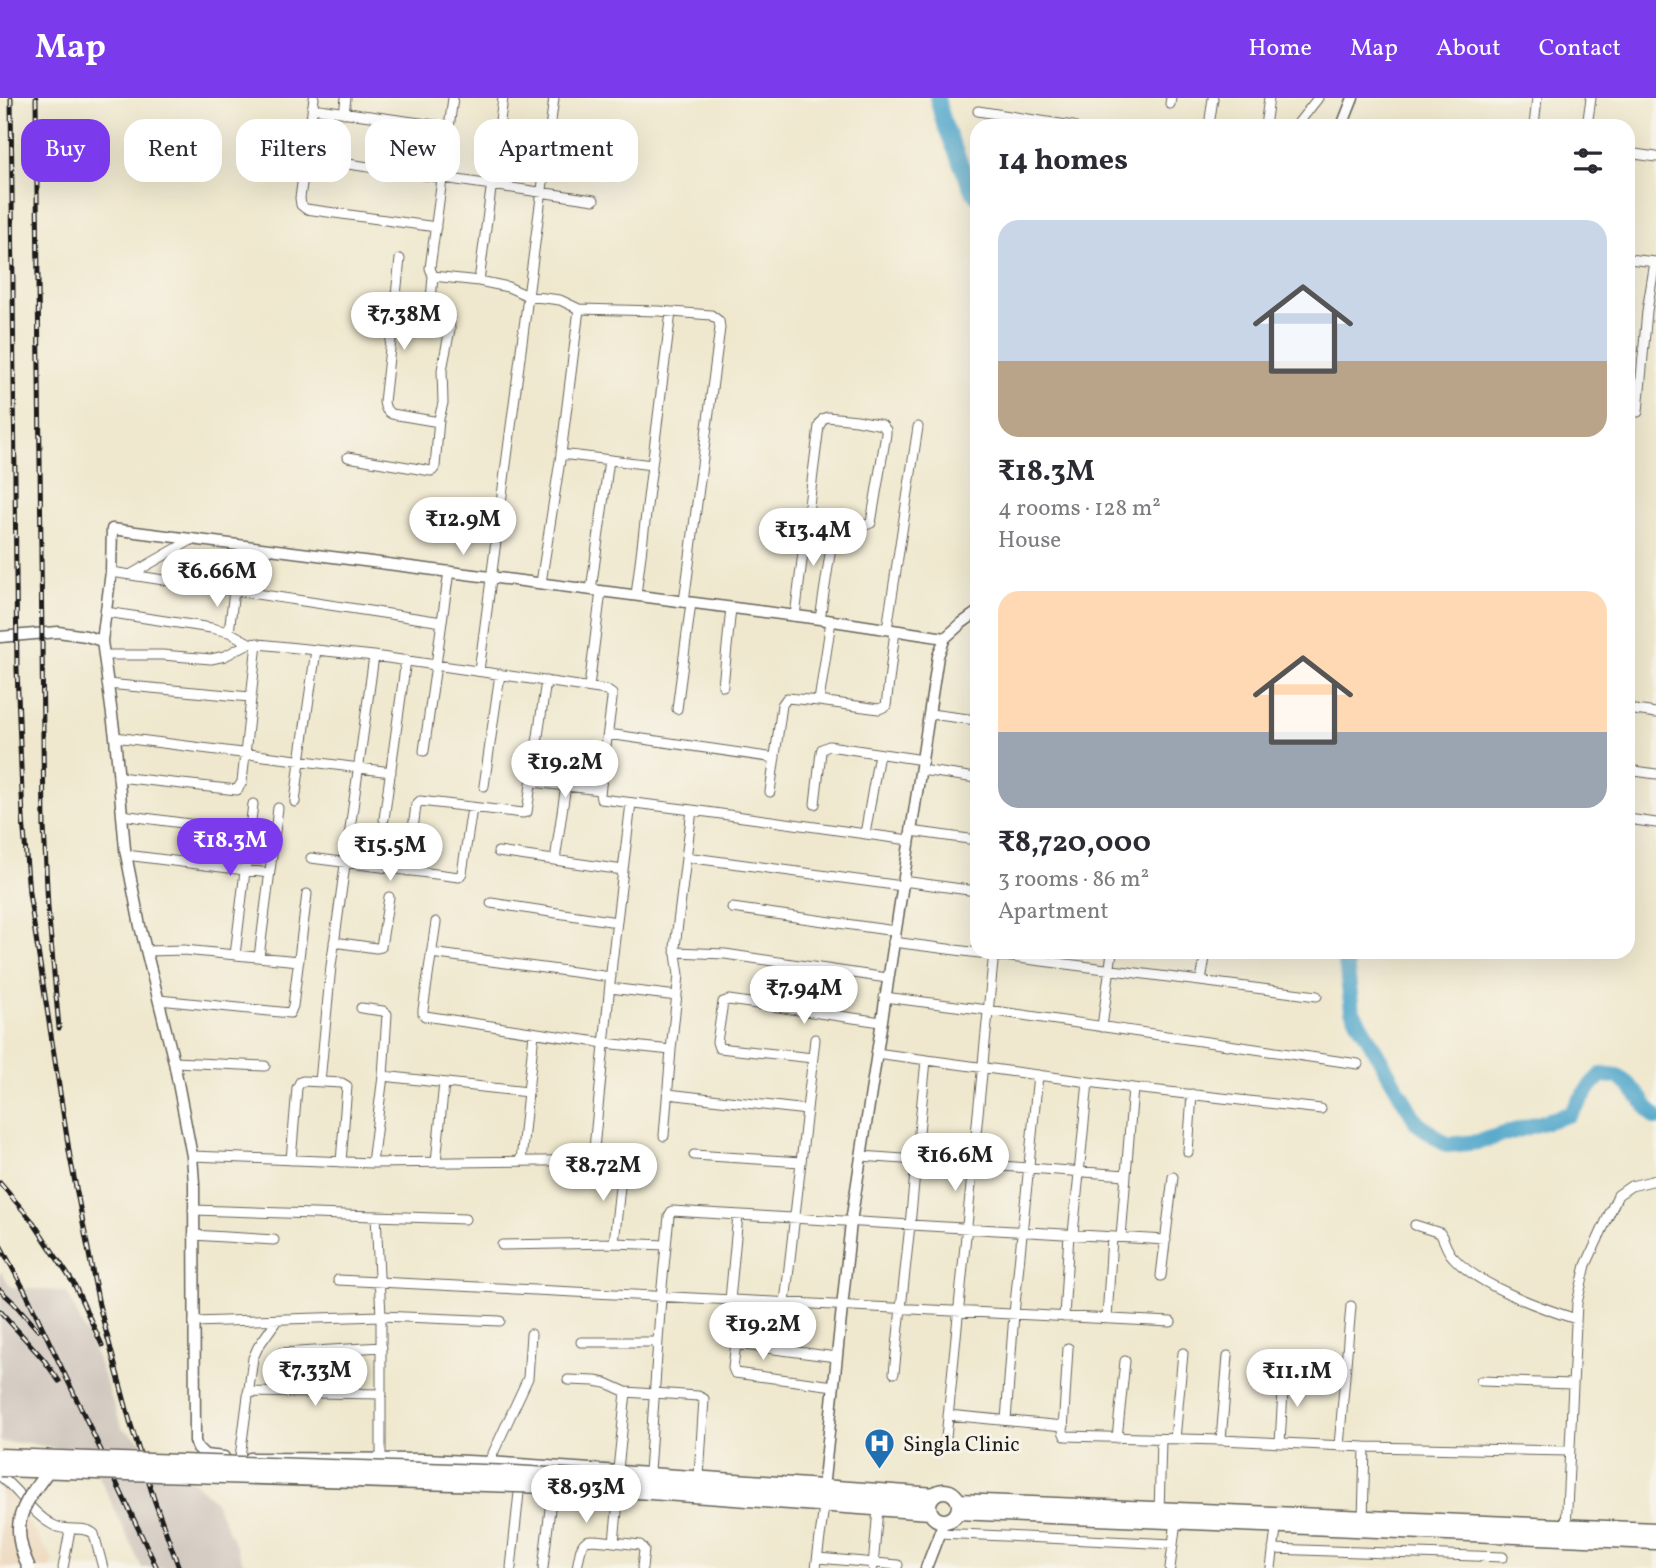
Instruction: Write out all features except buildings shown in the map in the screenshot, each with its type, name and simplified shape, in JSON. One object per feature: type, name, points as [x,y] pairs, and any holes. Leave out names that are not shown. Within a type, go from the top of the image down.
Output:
[{"type":"main road","points":[[0,1456],[514,1473],[619,1490],[823,1495],[878,1509],[932,1501],[947,1491],[953,1494],[958,1506],[955,1517],[941,1527],[932,1501]]},
{"type":"main road","points":[[0,1469],[581,1482],[932,1501]]},
{"type":"main road","points":[[29,1568],[19,1544],[20,1519],[23,1507],[48,1471]]},
{"type":"main road","points":[[958,1506],[1566,1532],[1656,1542]]},
{"type":"main road","points":[[1159,1515],[1176,1521],[1277,1520]]},
{"type":"main road","points":[[1566,1532],[1656,1530]]},
{"type":"street","points":[[344,113],[346,98]]},
{"type":"street","points":[[450,119],[453,98]]},
{"type":"street","points":[[479,281],[503,98]]},
{"type":"street","points":[[479,671],[554,98]]},
{"type":"street","points":[[1210,119],[1213,98]]},
{"type":"street","points":[[1266,119],[1269,98]]},
{"type":"street","points":[[1302,119],[1318,98]]},
{"type":"street","points":[[1345,119],[1353,98]]},
{"type":"street","points":[[1535,119],[1537,98]]},
{"type":"street","points":[[1588,119],[1591,98]]},
{"type":"street","points":[[313,103],[344,113],[389,119]]},
{"type":"street","points":[[978,111],[1025,119]]},
{"type":"street","points":[[1635,154],[1656,158]]},
{"type":"street","points":[[303,182],[300,202],[304,208],[436,227]]},
{"type":"street","points":[[348,457],[433,470],[435,467],[443,403],[442,370],[450,322],[447,312],[431,300],[433,276],[430,268],[442,182]]},
{"type":"street","points":[[460,182],[594,200]]},
{"type":"street","points":[[400,259],[385,408],[392,414],[439,422]]},
{"type":"street","points":[[1635,260],[1655,262],[1647,312],[1638,412]]},
{"type":"street","points":[[433,276],[508,287],[528,296],[560,300],[579,309],[711,315],[719,321],[677,709]]},
{"type":"street","points":[[541,583],[579,309]]},
{"type":"street","points":[[636,596],[671,312]]},
{"type":"street","points":[[795,616],[807,518],[820,422],[828,417],[882,425],[886,434],[871,523],[866,525],[807,518]]},
{"type":"street","points":[[770,792],[784,700],[792,697],[879,709],[886,706],[891,630],[918,427]]},
{"type":"street","points":[[561,454],[652,465]]},
{"type":"street","points":[[589,687],[609,460]]},
{"type":"street","points":[[819,701],[835,521]]},
{"type":"street","points":[[823,1495],[699,1476],[649,1472],[489,1462],[240,1457],[205,1455],[197,1447],[192,1156],[174,1062],[126,855],[115,737],[102,641],[111,572],[113,529],[795,616],[945,638]]},
{"type":"street","points":[[130,575],[193,539]]},
{"type":"street","points":[[424,751],[449,571]]},
{"type":"street","points":[[111,572],[442,622]]},
{"type":"street","points":[[229,632],[234,591]]},
{"type":"street","points":[[723,685],[731,608]]},
{"type":"street","points":[[106,612],[211,628],[229,632],[253,643],[406,660],[606,690],[612,694],[601,799],[865,834],[970,840]]},
{"type":"street","points":[[898,1565],[817,1563],[851,1222],[938,656],[945,638],[970,617]]},
{"type":"street","points":[[0,637],[58,632],[102,641]]},
{"type":"street","points":[[104,655],[162,654],[211,659],[225,656],[253,643]]},
{"type":"street","points":[[118,776],[237,790],[242,782],[253,643]]},
{"type":"street","points":[[295,802],[316,650]]},
{"type":"street","points":[[320,1082],[334,942],[374,656]]},
{"type":"street","points":[[384,819],[406,660]]},
{"type":"street","points":[[485,786],[500,674]]},
{"type":"street","points":[[408,871],[418,803],[423,801],[526,813],[533,782],[546,681]]},
{"type":"street","points":[[107,684],[250,696]]},
{"type":"street","points":[[1635,710],[1656,713]]},
{"type":"street","points":[[930,714],[970,719]]},
{"type":"street","points":[[608,734],[775,758]]},
{"type":"street","points":[[115,737],[390,772]]},
{"type":"street","points":[[815,804],[822,749],[829,746],[879,754],[970,777]]},
{"type":"street","points":[[865,834],[879,754]]},
{"type":"street","points":[[1635,771],[1656,774]]},
{"type":"street","points":[[533,782],[600,790]]},
{"type":"street","points":[[555,860],[566,786]]},
{"type":"street","points":[[593,1159],[631,803]]},
{"type":"street","points":[[235,955],[253,804]]},
{"type":"street","points":[[259,957],[278,808]]},
{"type":"street","points":[[311,858],[457,878],[462,876],[472,808]]},
{"type":"street","points":[[664,1136],[679,968],[675,952],[692,810]]},
{"type":"street","points":[[122,816],[212,827]]},
{"type":"street","points":[[1635,820],[1656,822]]},
{"type":"street","points":[[498,852],[623,870]]},
{"type":"street","points":[[126,855],[269,873]]},
{"type":"street","points":[[686,857],[970,890]]},
{"type":"street","points":[[159,1000],[290,1013],[307,894]]},
{"type":"street","points":[[334,942],[381,947],[389,897]]},
{"type":"street","points":[[491,904],[617,922]]},
{"type":"street","points":[[732,908],[970,949]]},
{"type":"street","points":[[436,922],[423,1010],[425,1016],[604,1043],[671,1050]]},
{"type":"street","points":[[147,951],[184,950],[299,961]]},
{"type":"street","points":[[675,952],[725,954],[887,978]]},
{"type":"street","points":[[431,953],[611,977]]},
{"type":"street","points":[[946,1438],[993,959]]},
{"type":"street","points":[[1055,959],[1110,970],[1317,996]]},
{"type":"street","points":[[1102,1027],[1111,959]]},
{"type":"street","points":[[1201,981],[1205,959]]},
{"type":"street","points":[[610,988],[677,996]]},
{"type":"street","points":[[884,997],[1358,1064]]},
{"type":"street","points":[[813,1058],[719,1048],[717,1042],[723,1002],[729,1000],[881,1022]]},
{"type":"street","points":[[361,1008],[387,1014],[383,1076],[372,1163]]},
{"type":"street","points":[[521,1160],[534,1033]]},
{"type":"street","points":[[785,1303],[815,1038]]},
{"type":"street","points":[[876,1053],[1133,1088],[1321,1109]]},
{"type":"street","points":[[894,1373],[926,1059]]},
{"type":"street","points":[[174,1062],[265,1066]]},
{"type":"street","points":[[1006,1420],[1038,1075]]},
{"type":"street","points":[[383,1076],[528,1092]]},
{"type":"street","points":[[290,1160],[298,1084],[303,1081],[342,1083],[347,1086],[341,1162]]},
{"type":"street","points":[[1064,1317],[1088,1082]]},
{"type":"street","points":[[436,1162],[444,1083]]},
{"type":"street","points":[[1107,1319],[1126,1175],[1133,1088]]},
{"type":"street","points":[[668,1094],[807,1110]]},
{"type":"street","points":[[1188,1152],[1192,1094]]},
{"type":"street","points":[[694,1155],[801,1163]]},
{"type":"street","points":[[192,1156],[372,1163],[615,1159],[621,1163],[614,1243]]},
{"type":"street","points":[[860,1156],[1126,1175]]},
{"type":"street","points":[[1161,1276],[1173,1177]]},
{"type":"street","points":[[1566,1532],[1577,1303],[1586,1265],[1618,1195],[1631,1186],[1656,1180]]},
{"type":"street","points":[[193,1210],[465,1219]]},
{"type":"street","points":[[649,1472],[661,1297],[669,1216],[672,1211],[1166,1240]]},
{"type":"street","points":[[730,1300],[738,1215]]},
{"type":"street","points":[[376,1216],[382,1346],[381,1459]]},
{"type":"street","points":[[1415,1225],[1440,1233],[1454,1259],[1473,1273],[1518,1298],[1576,1319]]},
{"type":"street","points":[[193,1235],[274,1240]]},
{"type":"street","points":[[502,1245],[666,1245]]},
{"type":"street","points":[[338,1280],[1171,1322]]},
{"type":"street","points":[[741,1301],[733,1371],[735,1373],[834,1386]]},
{"type":"street","points":[[1339,1446],[1351,1306]]},
{"type":"street","points":[[194,1322],[381,1316],[500,1321]]},
{"type":"street","points":[[240,1457],[253,1358],[277,1320]]},
{"type":"street","points":[[489,1462],[528,1378],[531,1334]]},
{"type":"street","points":[[581,1342],[658,1342]]},
{"type":"street","points":[[736,1344],[836,1357]]},
{"type":"street","points":[[281,1353],[382,1346]]},
{"type":"street","points":[[1068,1348],[1063,1434],[1068,1437],[1570,1451]]},
{"type":"street","points":[[1175,1439],[1183,1353]]},
{"type":"street","points":[[1221,1440],[1228,1356]]},
{"type":"street","points":[[1117,1438],[1125,1361]]},
{"type":"street","points":[[1280,1443],[1284,1374]]},
{"type":"street","points":[[568,1380],[606,1383],[626,1392],[698,1396],[705,1399],[699,1476]]},
{"type":"street","points":[[1481,1381],[1573,1384]]},
{"type":"street","points":[[248,1392],[382,1394]]},
{"type":"street","points":[[618,1470],[626,1392]]},
{"type":"street","points":[[948,1415],[1064,1426]]},
{"type":"street","points":[[1159,1515],[1161,1439]]},
{"type":"street","points":[[1363,1523],[1365,1447]]},
{"type":"street","points":[[512,1568],[521,1464]]},
{"type":"street","points":[[543,1568],[554,1466]]},
{"type":"street","points":[[0,1476],[51,1525],[63,1530],[92,1531],[103,1568]]},
{"type":"street","points":[[614,1542],[619,1490]]},
{"type":"street","points":[[873,1565],[878,1509]]},
{"type":"street","points":[[1271,1568],[1277,1520]]},
{"type":"street","points":[[1170,1568],[1176,1521]]},
{"type":"street","points":[[926,1568],[941,1527],[1173,1544]]},
{"type":"street","points":[[63,1568],[70,1530]]},
{"type":"street","points":[[577,1568],[581,1547],[585,1541],[636,1544],[642,1547],[644,1553],[642,1568]]},
{"type":"street","points":[[1273,1549],[1503,1557]]},
{"type":"shaded area","points":[[0,1270],[11,1287],[67,1292],[99,1363],[122,1428],[168,1458],[214,1500],[246,1568],[142,1568],[89,1455],[28,1443],[0,1442]]},
{"type":"shaded area","points":[[0,1479],[53,1560],[51,1568],[0,1568]]},
{"type":"waterway","points":[[937,98],[943,121],[970,186]]},
{"type":"waterway","points":[[1346,959],[1352,1010],[1417,1123],[1447,1145],[1478,1142],[1570,1114],[1601,1075],[1617,1076],[1630,1086],[1656,1118]]},
{"type":"railway","points":[[11,98],[17,669],[29,893],[70,1157],[99,1305],[131,1425],[179,1568]]},
{"type":"railway","points":[[36,98],[44,826],[59,1028]]},
{"type":"railway","points":[[0,1183],[33,1222],[74,1284],[102,1345]]},
{"type":"railway","points":[[0,1245],[26,1293],[157,1568]]},
{"type":"railway","points":[[0,1290],[38,1330]]},
{"type":"railway","points":[[0,1311],[59,1381]]},
{"type":"place","name":"Singla Clinic","points":[[880,1471]]}]
